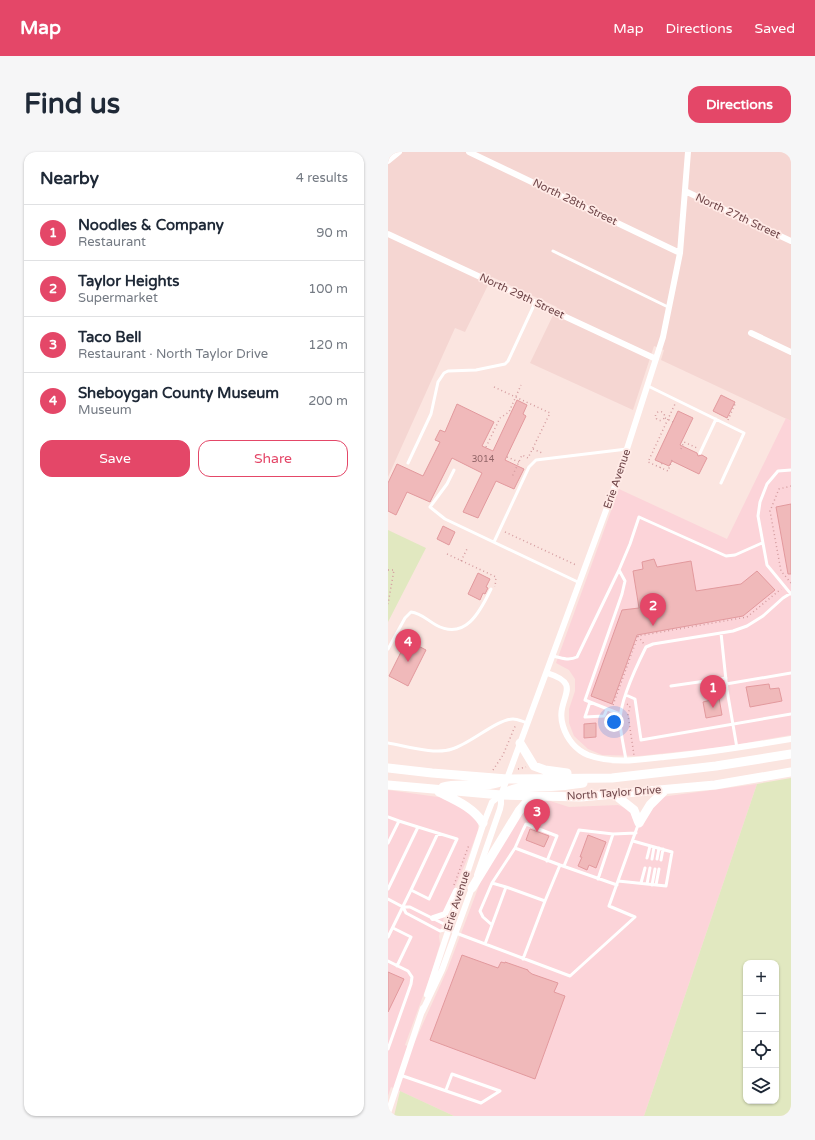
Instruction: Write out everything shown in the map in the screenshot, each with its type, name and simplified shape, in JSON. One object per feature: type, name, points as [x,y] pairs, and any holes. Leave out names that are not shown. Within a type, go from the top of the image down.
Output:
[{"type":"main road","points":[[520,743],[532,764],[545,770],[612,778]]},
{"type":"main road","name":"North Taylor Drive","points":[[388,768],[507,779],[612,778],[716,766],[791,754]]},
{"type":"main road","name":"North Taylor Drive","points":[[388,785],[501,795],[581,797],[715,785],[791,772]]},
{"type":"main road","points":[[501,795],[516,787],[559,786],[612,778]]},
{"type":"main road","points":[[434,790],[460,784],[490,786],[507,779]]},
{"type":"main road","points":[[434,790],[475,812],[483,823]]},
{"type":"main road","points":[[639,823],[650,805],[665,790]]},
{"type":"main road","points":[[614,794],[634,810],[639,823]]},
{"type":"main road","points":[[472,888],[519,811],[532,796]]},
{"type":"street","points":[[388,161],[400,152]]},
{"type":"street","name":"North 28th Street","points":[[469,152],[680,253]]},
{"type":"street","name":"Erie Avenue","points":[[422,1012],[442,970],[456,933],[500,809],[501,795],[615,486],[648,386],[670,308],[680,253],[688,152]]},
{"type":"street","name":"North 27th Street","points":[[685,190],[791,241]]},
{"type":"street","name":"North 29th Street","points":[[388,234],[656,359]]},
{"type":"street","points":[[751,333],[791,352]]},
{"type":"street","points":[[547,673],[562,679],[567,685],[561,717],[570,741],[587,754],[604,759],[635,760],[694,754],[791,739]]},
{"type":"street","name":"Erie Avenue","points":[[388,1113],[422,1012],[470,858],[492,802],[501,795]]},
{"type":"street","points":[[433,918],[441,916],[447,912],[470,858]]},
{"type":"lane","points":[[553,251],[670,308]]},
{"type":"lane","points":[[408,463],[431,414],[438,382],[444,373],[448,371],[476,370],[505,364],[508,361],[535,303]]},
{"type":"lane","points":[[648,386],[744,433],[721,483]]},
{"type":"lane","points":[[701,451],[716,419]]},
{"type":"lane","points":[[494,542],[530,466],[536,460],[542,458],[627,449]]},
{"type":"lane","points":[[454,470],[448,484],[430,507],[445,519],[580,583]]},
{"type":"lane","points":[[626,760],[620,724],[620,714],[623,702],[646,647],[653,644],[721,633],[747,626],[763,616],[783,598],[791,594],[767,565],[758,516],[760,502],[767,484],[778,471],[791,470]]},
{"type":"lane","points":[[553,656],[567,659],[577,657],[619,570],[639,517],[726,556],[735,555],[762,543]]},
{"type":"lane","points":[[619,570],[625,581],[622,594],[585,700],[620,714]]},
{"type":"lane","points":[[388,649],[405,618],[411,612],[416,612],[444,629],[457,629],[469,622],[477,614],[483,606],[491,589]]},
{"type":"lane","points":[[721,633],[726,684],[737,748]]},
{"type":"lane","points":[[726,684],[791,673]]},
{"type":"lane","points":[[671,686],[726,678]]},
{"type":"lane","points":[[626,695],[634,699],[641,740],[791,714]]},
{"type":"lane","points":[[590,702],[584,717],[604,716],[607,709]]},
{"type":"lane","points":[[388,743],[432,750],[452,750],[465,744],[496,725],[508,720],[513,719],[528,723]]},
{"type":"lane","points":[[388,817],[458,839],[429,899],[411,890]]},
{"type":"lane","points":[[388,843],[399,821]]},
{"type":"lane","points":[[388,899],[403,907],[410,907],[433,918],[456,933],[570,976],[635,917],[609,906],[639,823]]},
{"type":"lane","points":[[492,925],[483,917],[480,911],[492,883],[515,848],[526,824],[557,836],[547,861]]},
{"type":"lane","points":[[388,889],[418,827]]},
{"type":"lane","points":[[564,866],[579,830],[614,834],[636,833]]},
{"type":"lane","points":[[388,937],[438,833]]},
{"type":"lane","points":[[598,879],[614,834]]},
{"type":"lane","points":[[618,880],[666,886],[672,852],[633,841]]},
{"type":"lane","points":[[647,858],[650,846]]},
{"type":"lane","points":[[652,859],[654,847]]},
{"type":"lane","points":[[515,848],[616,886]]},
{"type":"lane","points":[[659,848],[659,859],[663,849]]},
{"type":"lane","points":[[523,959],[560,865]]},
{"type":"lane","points":[[642,883],[645,868]]},
{"type":"lane","points":[[647,884],[650,868]]},
{"type":"lane","points":[[654,885],[657,869]]},
{"type":"lane","points":[[492,883],[545,901]]},
{"type":"lane","points":[[485,944],[506,887]]},
{"type":"lane","points":[[403,907],[406,913],[440,931],[448,929]]},
{"type":"lane","points":[[393,928],[411,937],[397,966]]},
{"type":"lane","points":[[388,961],[408,971],[412,977],[411,984],[388,1049]]},
{"type":"lane","points":[[400,1075],[481,1103],[500,1091],[452,1074],[446,1090]]},
{"type":"path","points":[[486,447],[500,418],[509,412],[521,385]]},
{"type":"path","points":[[494,387],[550,413],[528,458],[522,455],[512,477]]},
{"type":"path","points":[[672,460],[668,471],[648,462],[677,400]]},
{"type":"path","points":[[726,424],[735,404]]},
{"type":"path","points":[[665,418],[663,420],[658,420],[656,418],[656,414],[658,412],[663,412],[665,418],[673,422]]},
{"type":"path","points":[[681,449],[684,442],[701,451]]},
{"type":"path","points":[[533,448],[542,453],[542,458]]},
{"type":"path","points":[[507,457],[518,462]]},
{"type":"path","points":[[660,468],[662,463]]},
{"type":"path","points":[[791,486],[779,488],[770,511],[781,571],[791,583]]},
{"type":"path","points":[[500,529],[576,565]]},
{"type":"path","points":[[461,561],[468,547]]},
{"type":"path","points":[[447,554],[496,577],[495,589],[491,589]]},
{"type":"path","points":[[388,570],[394,570],[388,604]]},
{"type":"path","points":[[638,636],[646,647]]},
{"type":"path","points":[[615,698],[630,706],[628,715],[635,760]]},
{"type":"path","points":[[518,770],[530,765]]},
{"type":"path","points":[[787,1116],[791,1115]]},
{"type":"shaded area","points":[[388,152],[791,152],[791,421],[661,360],[664,350],[654,346],[633,410],[530,363],[557,307],[492,277],[465,332],[455,328],[388,477]]},
{"type":"shaded area","points":[[786,418],[791,421],[791,735],[723,747],[639,756],[602,755],[588,749],[574,736],[569,723],[569,709],[575,691],[575,679],[569,670],[556,663],[619,489],[727,539]]},
{"type":"shaded area","points":[[757,784],[644,1116],[454,1116],[391,1087],[388,1096],[388,790],[445,798],[465,809],[478,822],[478,830],[447,906],[439,936],[440,944],[431,974],[405,1045],[412,1048],[448,968],[483,875],[514,824],[531,802],[550,801],[569,807],[618,805],[630,810],[634,823],[643,826],[648,813],[661,797]]},
{"type":"green space","points":[[388,530],[426,548],[388,622]]},
{"type":"green space","points":[[791,778],[791,1116],[644,1116],[757,784]]},
{"type":"green space","points":[[400,1091],[454,1116],[394,1116]]},
{"type":"building","points":[[721,395],[735,402],[727,418],[713,411]]},
{"type":"building","points":[[517,400],[527,405],[523,414],[526,416],[505,460],[524,469],[514,489],[496,481],[478,518],[463,512],[482,473],[452,458],[430,502],[407,492],[396,515],[388,511],[388,483],[397,464],[423,476],[440,442],[435,440],[440,430],[445,432],[457,404],[494,422],[482,446],[493,451]]},
{"type":"building","points":[[678,411],[693,418],[680,445],[697,453],[698,456],[702,455],[707,458],[699,474],[672,461],[669,466],[655,460]]},
{"type":"building","points":[[791,504],[791,574],[788,574],[776,507]]},
{"type":"building","points":[[443,526],[455,532],[449,545],[437,539]]},
{"type":"building","points":[[654,559],[657,567],[691,561],[696,591],[741,584],[757,571],[775,590],[743,616],[637,635],[612,704],[591,696],[622,610],[639,608],[633,571],[643,569],[642,562]]},
{"type":"building","points":[[478,573],[490,579],[486,587],[488,588],[485,594],[483,593],[480,600],[468,594]]},
{"type":"building","points":[[407,640],[426,650],[408,686],[389,676]]},
{"type":"building","points":[[769,684],[770,689],[779,688],[782,701],[750,707],[746,687]]},
{"type":"building","points":[[719,698],[722,715],[706,718],[703,702]]},
{"type":"building","points":[[596,723],[596,737],[584,738],[584,724]]},
{"type":"building","points":[[530,829],[549,836],[544,847],[526,840]]},
{"type":"building","points":[[588,835],[606,842],[596,868],[589,865],[587,870],[578,866]]},
{"type":"building","points":[[462,955],[498,968],[501,962],[505,962],[528,970],[532,974],[558,983],[554,992],[565,996],[535,1079],[430,1040]]},
{"type":"building","points":[[388,972],[404,979],[388,1012]]},
{"type":"place","name":"Taylor Heights","points":[[653,626]]},
{"type":"place","name":"Sheboygan County Museum","points":[[408,662]]},
{"type":"place","name":"Noodles & Company","points":[[713,708]]},
{"type":"place","name":"Taco Bell","points":[[537,832]]}]
